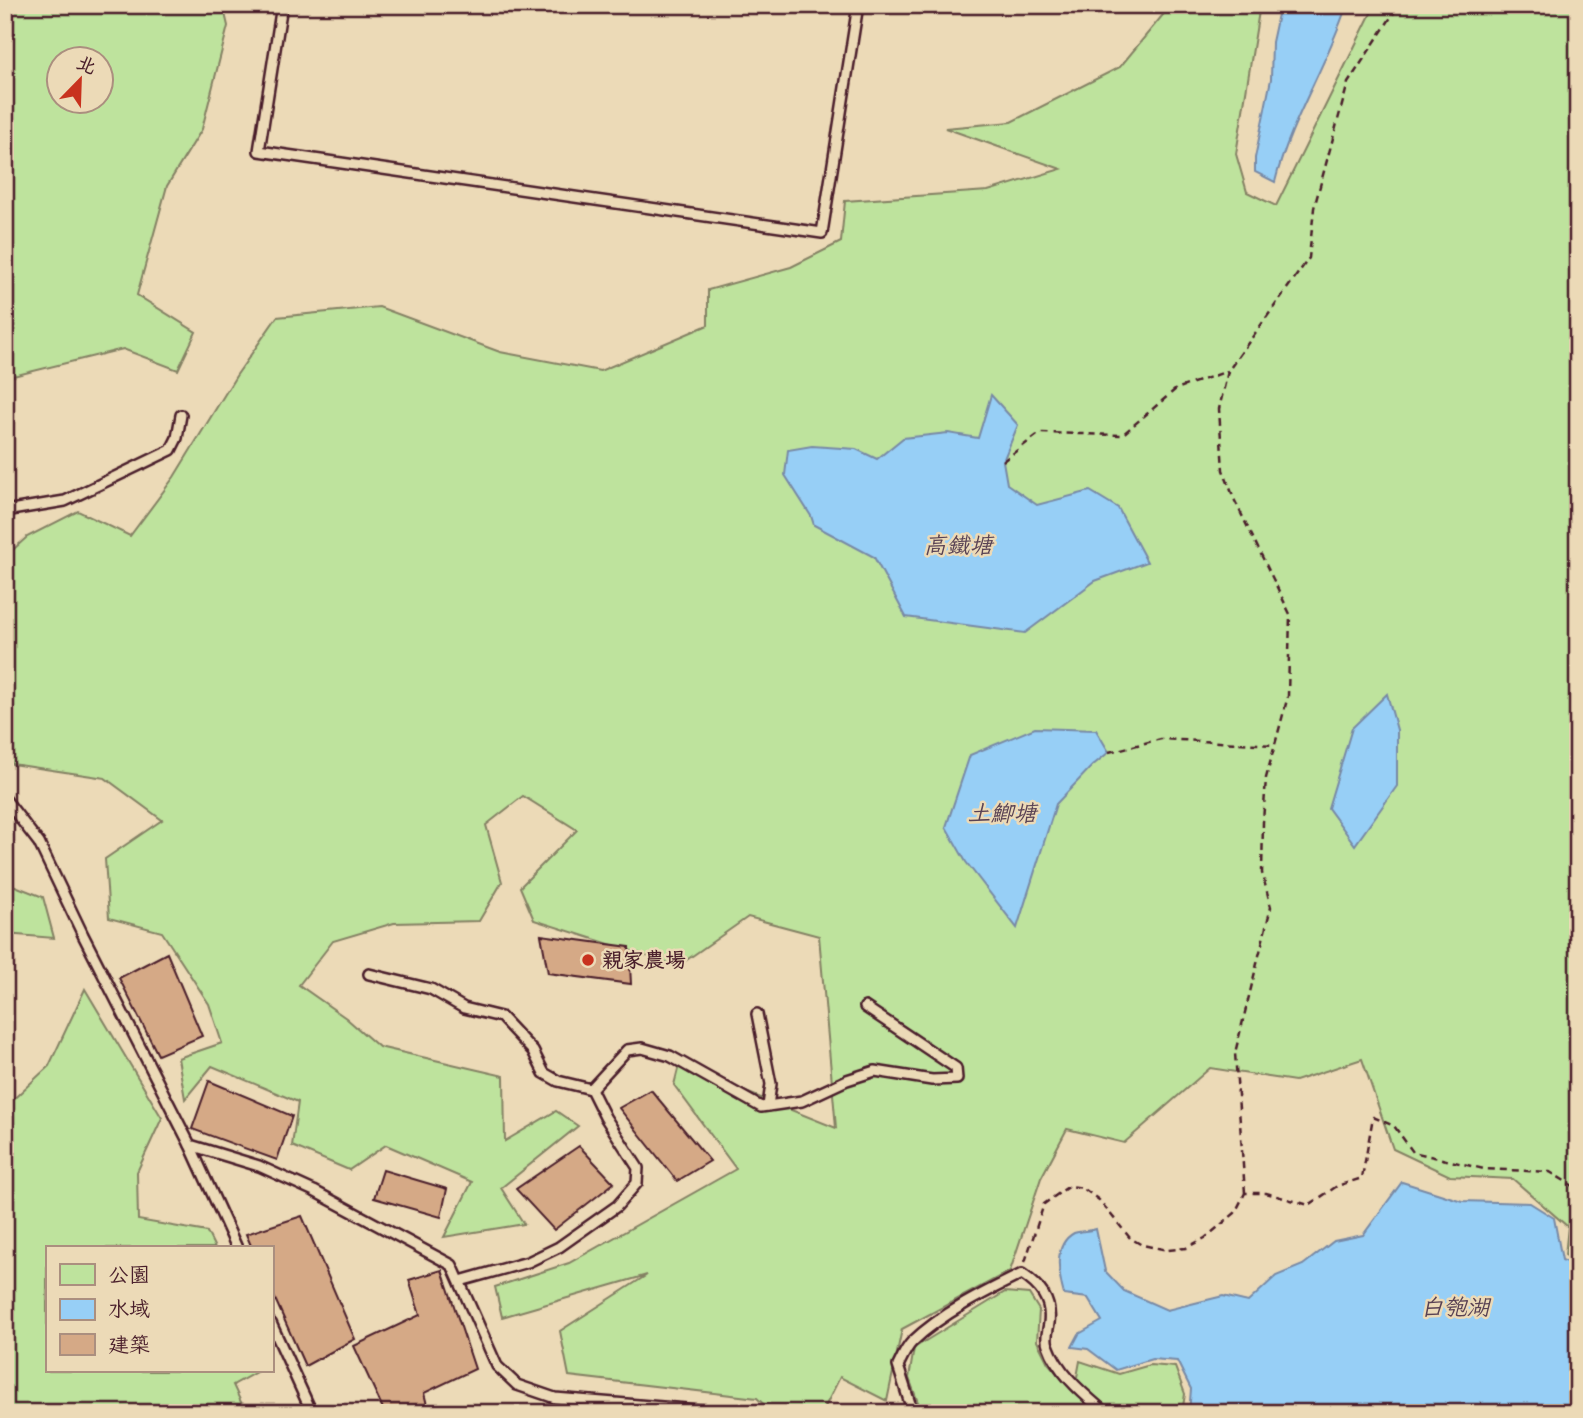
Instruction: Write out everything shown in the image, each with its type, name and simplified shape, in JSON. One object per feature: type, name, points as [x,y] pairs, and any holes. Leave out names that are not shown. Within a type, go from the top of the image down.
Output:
[{"type":"lane","points":[[282,5],[259,151],[822,233],[858,5]]},
{"type":"lane","points":[[5,511],[65,501],[171,450],[177,438],[181,415]]},
{"type":"lane","points":[[5,799],[39,843],[83,936],[190,1145],[236,1246]]},
{"type":"lane","points":[[369,974],[431,989],[464,1009],[501,1017],[533,1051],[544,1073],[558,1081],[591,1089],[605,1117],[639,1168],[637,1183],[617,1206],[559,1247],[528,1262],[460,1281]]},
{"type":"lane","points":[[591,1089],[626,1050],[642,1048],[670,1056],[761,1107],[802,1101],[847,1080],[875,1071],[932,1080],[957,1079],[956,1068],[865,1007]]},
{"type":"lane","points":[[757,1014],[771,1084],[768,1106]]},
{"type":"lane","points":[[190,1145],[259,1166],[314,1191],[452,1265],[497,1366],[517,1385],[555,1398],[734,1413]]},
{"type":"lane","points":[[913,1413],[898,1366],[910,1344],[934,1324],[993,1288],[1022,1274],[1037,1284],[1047,1301],[1050,1310],[1046,1341],[1052,1356],[1061,1370],[1100,1408],[1100,1413]]},
{"type":"lane","points":[[273,1327],[312,1413]]},
{"type":"path","points":[[1022,1274],[1044,1204],[1069,1186],[1083,1188],[1099,1200],[1130,1238],[1142,1245],[1168,1250],[1186,1248],[1205,1238],[1235,1213],[1245,1193],[1235,1053],[1271,907],[1262,873],[1263,822],[1266,778],[1288,696],[1290,614],[1235,501],[1223,470],[1219,409],[1228,371],[1309,258],[1314,208],[1348,83],[1399,5]]},
{"type":"path","points":[[1003,461],[1040,433],[1122,435],[1176,389],[1228,371]]},
{"type":"path","points":[[1109,752],[1161,739],[1275,745]]},
{"type":"path","points":[[1245,1193],[1266,1193],[1309,1205],[1337,1186],[1362,1178],[1373,1116],[1394,1126],[1413,1152],[1484,1169],[1550,1172],[1578,1189]]},
{"type":"green space","points":[[5,5],[223,5],[228,26],[202,129],[167,186],[137,295],[196,332],[178,370],[123,349],[5,378]]},
{"type":"green space","points":[[1171,5],[1260,5],[1236,154],[1247,192],[1276,206],[1375,5],[1578,5],[1578,1262],[1565,1255],[1568,1227],[1513,1179],[1450,1176],[1393,1149],[1362,1059],[1295,1081],[1210,1068],[1124,1143],[1067,1129],[1041,1178],[1010,1271],[902,1329],[887,1401],[840,1377],[822,1413],[773,1413],[757,1398],[569,1376],[560,1331],[647,1275],[502,1317],[495,1287],[569,1263],[736,1169],[674,1085],[679,1065],[836,1128],[819,936],[748,917],[678,966],[534,920],[520,887],[577,830],[523,796],[486,825],[502,882],[479,921],[394,923],[333,941],[299,985],[346,1018],[379,1047],[504,1076],[505,1141],[556,1111],[578,1126],[501,1188],[524,1224],[444,1237],[472,1182],[386,1145],[349,1170],[292,1146],[298,1102],[212,1066],[185,1099],[178,1058],[222,1043],[209,1004],[162,932],[109,918],[105,859],[162,820],[105,778],[12,764],[5,755],[5,557],[27,537],[78,511],[130,536],[174,477],[236,376],[277,317],[379,307],[500,352],[600,371],[708,325],[708,290],[791,267],[841,242],[845,201],[988,191],[1061,169],[945,128],[1011,122],[1120,67]]},
{"type":"green space","points":[[5,882],[43,897],[54,938],[5,934]]},
{"type":"green space","points":[[85,989],[162,1118],[137,1172],[138,1220],[207,1232],[214,1246],[46,1246],[46,1372],[256,1372],[233,1385],[246,1413],[5,1413],[5,1107],[49,1066]]},
{"type":"green space","points":[[1005,1292],[1029,1294],[1039,1310],[1037,1341],[1048,1363],[1074,1393],[1080,1361],[1119,1374],[1150,1365],[1175,1367],[1185,1394],[1182,1413],[922,1413],[909,1378],[914,1348]]},
{"type":"water","points":[[1280,5],[1346,7],[1290,137],[1275,182],[1255,172],[1255,158],[1271,79],[1272,42]]},
{"type":"water","name":"高鐵塘","points":[[991,395],[1018,425],[1003,461],[1007,484],[1037,505],[1090,491],[1118,508],[1147,562],[1095,581],[1025,633],[906,617],[874,557],[814,525],[785,475],[788,450],[812,446],[856,449],[877,459],[903,438],[948,433],[978,438]]},
{"type":"water","points":[[1387,694],[1397,730],[1397,786],[1355,845],[1328,808],[1352,728]]},
{"type":"water","name":"土鯽塘","points":[[1035,728],[1096,730],[1109,752],[1056,804],[1017,928],[966,862],[946,827],[970,755]]},
{"type":"water","name":"白匏湖","points":[[1402,1182],[1462,1201],[1530,1203],[1554,1218],[1562,1260],[1578,1267],[1578,1413],[1189,1413],[1191,1389],[1177,1361],[1152,1359],[1116,1370],[1088,1349],[1072,1347],[1079,1334],[1102,1321],[1088,1298],[1064,1295],[1059,1270],[1060,1253],[1062,1245],[1074,1233],[1096,1229],[1105,1271],[1124,1291],[1167,1310],[1223,1296],[1248,1302],[1276,1276],[1303,1265],[1334,1241],[1363,1235]]},
{"type":"building","name":"親家農場","points":[[541,935],[629,947],[631,984],[548,973]]},
{"type":"building","points":[[167,953],[202,1036],[158,1055],[119,978]]},
{"type":"building","points":[[209,1081],[292,1116],[277,1160],[192,1129]]},
{"type":"building","points":[[651,1090],[710,1161],[677,1181],[619,1108]]},
{"type":"building","points":[[579,1146],[614,1183],[554,1230],[516,1189]]},
{"type":"building","points":[[383,1170],[447,1189],[441,1217],[374,1198]]},
{"type":"building","points":[[302,1216],[355,1339],[305,1366],[273,1294],[273,1246],[251,1246],[246,1234]]},
{"type":"building","points":[[442,1270],[475,1369],[424,1393],[429,1413],[385,1413],[354,1346],[420,1315],[409,1280]]},
{"type":"waterway","points":[[301,1413],[304,1409]]},
{"type":"place","name":"親家農場","points":[[588,960]]}]
